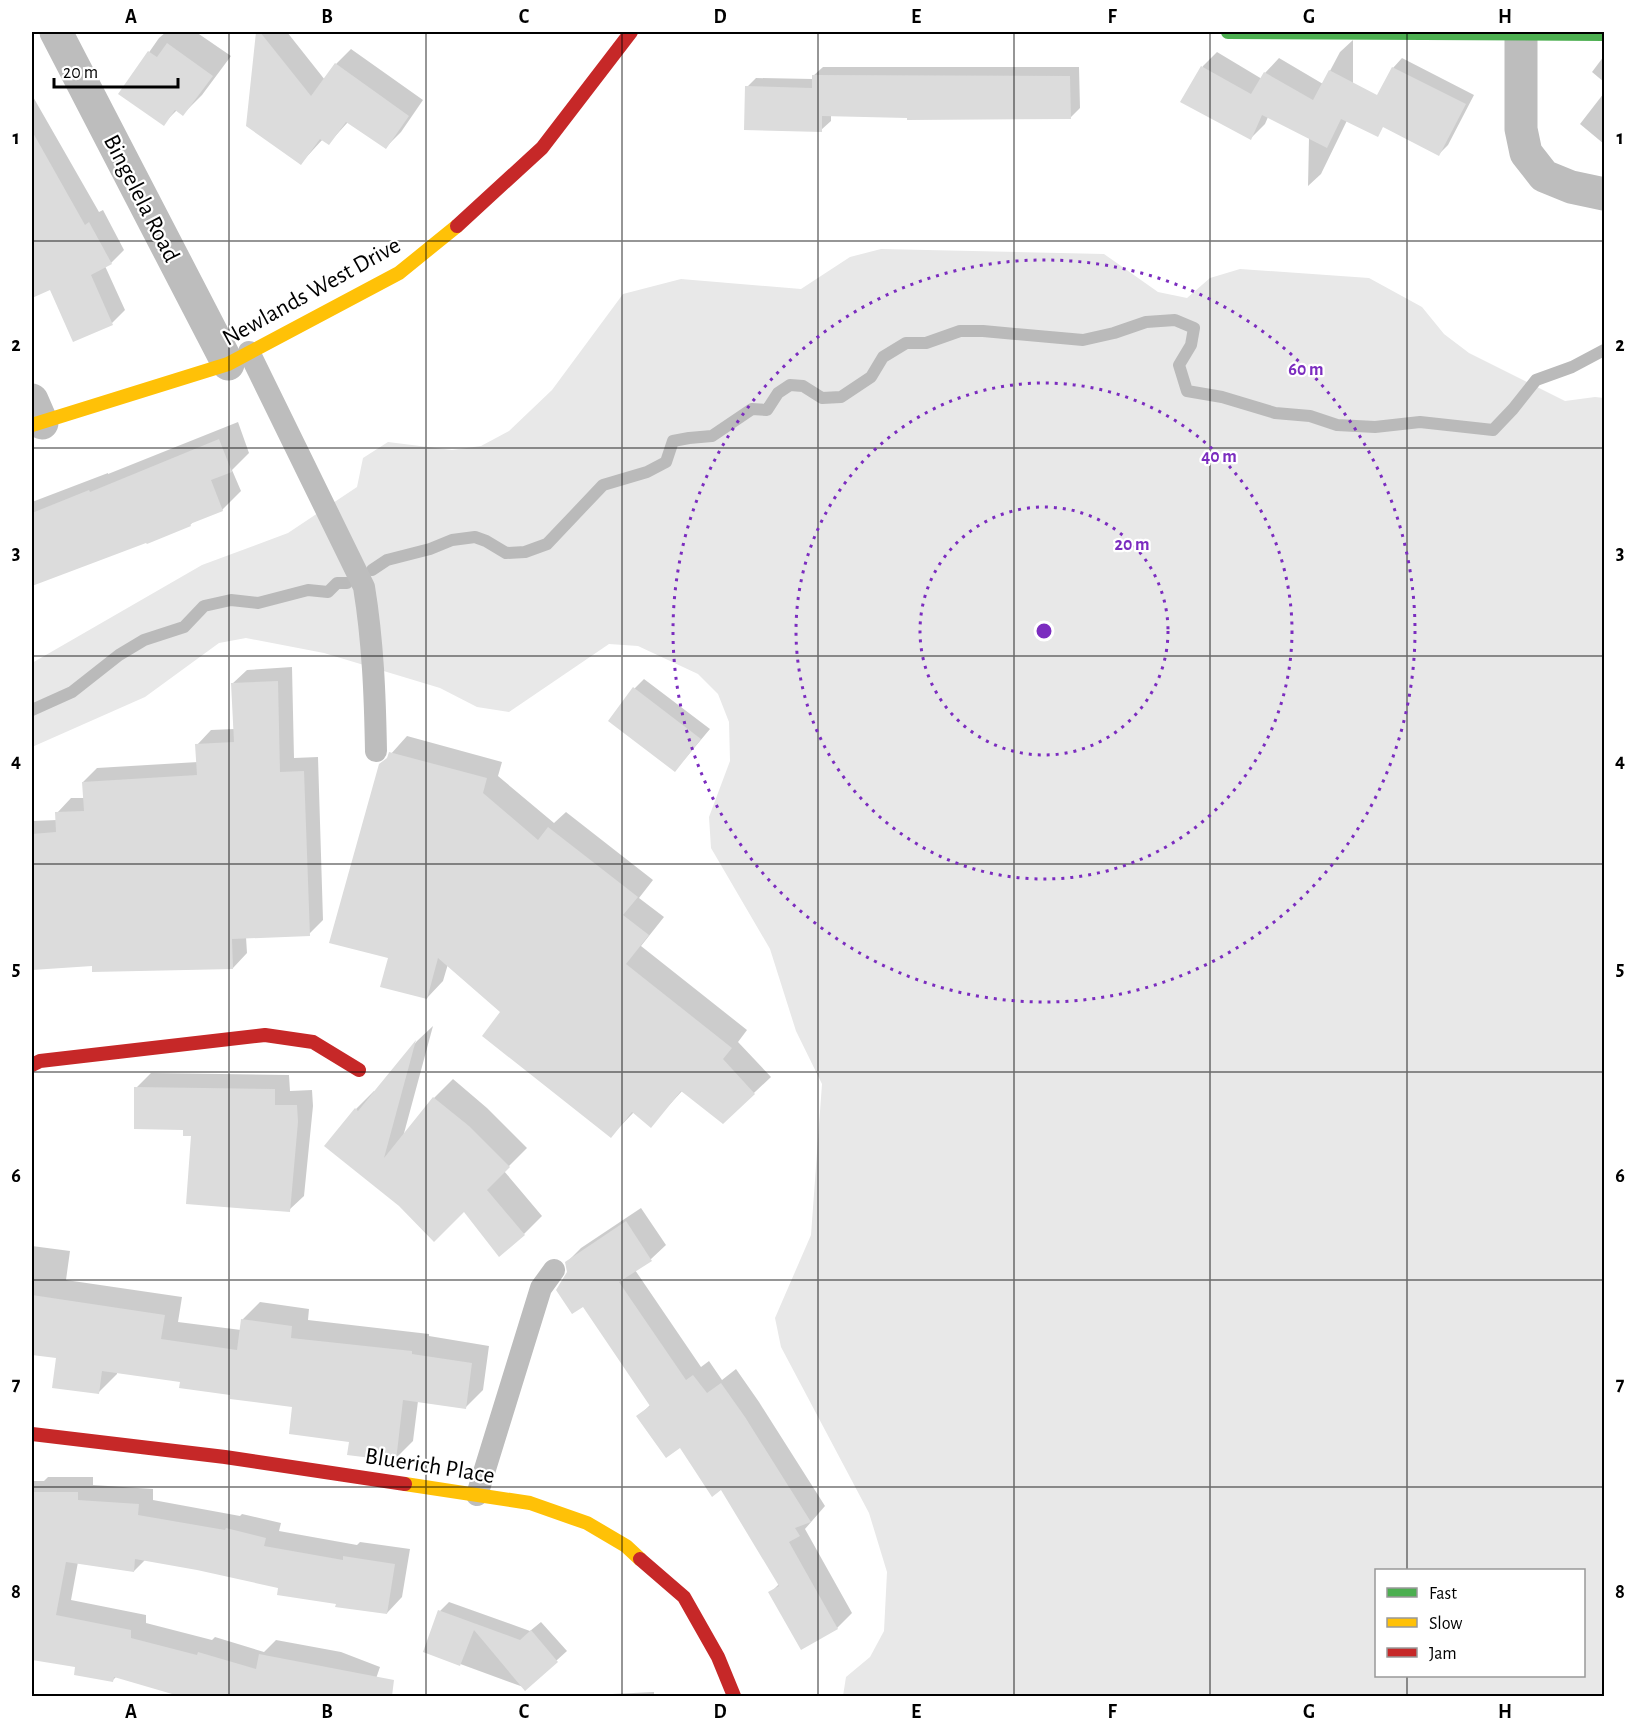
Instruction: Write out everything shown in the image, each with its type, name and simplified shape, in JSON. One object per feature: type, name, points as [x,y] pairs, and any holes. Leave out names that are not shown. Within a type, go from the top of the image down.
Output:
[{"type":"street","name":"Bingelela Road","points":[[56,32],[239,358]]},
{"type":"street","name":"Newlands West Drive","points":[[35,416],[239,358],[399,273],[473,212],[542,148],[631,32]]},
{"type":"street","points":[[1228,32],[1605,34]]},
{"type":"street","points":[[1521,33],[1521,129],[1526,153],[1544,176],[1571,187],[1605,194]]},
{"type":"street","points":[[32,1065],[40,1061],[265,1035],[313,1042],[359,1070]]},
{"type":"street","name":"Bluerich Place","points":[[32,1434],[225,1457],[530,1503],[587,1523],[626,1546],[684,1597],[718,1657],[734,1696]]},
{"type":"lane","points":[[239,358],[364,587],[375,683],[376,751]]},
{"type":"lane","points":[[477,1495],[541,1288],[554,1270]]},
{"type":"shaded area","points":[[881,249],[1104,254],[1158,292],[1187,298],[1210,278],[1240,269],[1369,278],[1422,307],[1444,334],[1469,353],[1565,401],[1604,398],[1604,1696],[843,1696],[846,1677],[870,1657],[884,1631],[887,1572],[869,1513],[781,1347],[775,1318],[811,1235],[822,1084],[796,1031],[770,949],[711,848],[709,817],[730,761],[729,722],[718,694],[698,674],[638,646],[609,644],[509,712],[477,707],[440,688],[324,653],[246,638],[219,643],[145,697],[32,747],[32,663],[202,565],[288,533],[357,487],[363,458],[388,442],[452,450],[481,446],[509,431],[552,390],[623,294],[681,279],[801,289],[850,257]]},
{"type":"building","points":[[256,32],[260,32],[311,96],[335,63],[409,116],[386,149],[346,122],[329,145],[320,139],[301,165],[246,126]]},
{"type":"building","points":[[167,43],[213,76],[183,116],[175,110],[164,126],[118,94],[148,51],[157,57]]},
{"type":"building","points":[[1201,66],[1251,94],[1264,72],[1313,100],[1329,70],[1377,95],[1392,67],[1466,104],[1439,156],[1383,127],[1378,137],[1341,119],[1327,148],[1262,115],[1251,140],[1180,102]]},
{"type":"building","points":[[812,75],[1070,76],[1071,119],[907,120],[907,118],[822,116],[822,132],[744,130],[745,86],[812,88]]},
{"type":"building","points":[[32,131],[85,225],[89,222],[112,264],[91,275],[113,325],[73,342],[50,290],[32,298]]},
{"type":"building","points":[[219,439],[232,472],[211,480],[223,511],[147,544],[32,586],[32,513],[89,490],[90,492]]},
{"type":"building","points":[[278,681],[280,772],[304,771],[310,936],[232,939],[233,969],[92,972],[92,966],[32,970],[32,834],[56,832],[55,812],[84,811],[82,782],[197,775],[195,744],[234,742],[231,683]]},
{"type":"building","points":[[633,687],[701,739],[675,772],[608,721]]},
{"type":"building","points":[[389,752],[487,778],[483,793],[538,840],[548,827],[638,897],[623,915],[649,935],[626,964],[732,1048],[723,1059],[755,1094],[723,1124],[681,1091],[651,1128],[632,1112],[611,1138],[482,1036],[500,1012],[438,958],[427,999],[380,987],[388,958],[329,943],[379,764],[387,758]]},
{"type":"building","points":[[416,1040],[384,1158],[433,1097],[469,1126],[510,1167],[487,1190],[525,1235],[499,1257],[464,1212],[434,1242],[399,1206],[324,1146],[355,1108],[358,1111]]},
{"type":"building","points":[[134,1087],[275,1089],[275,1105],[297,1105],[298,1122],[290,1212],[186,1204],[191,1136],[183,1136],[183,1130],[134,1129]]},
{"type":"building","points":[[626,1221],[652,1261],[619,1282],[686,1380],[693,1375],[707,1393],[721,1383],[811,1522],[795,1528],[800,1536],[789,1542],[838,1629],[801,1650],[768,1592],[779,1586],[721,1490],[712,1497],[680,1448],[666,1458],[636,1416],[650,1406],[583,1307],[572,1314],[556,1290],[567,1272],[565,1262]]},
{"type":"building","points":[[32,1295],[165,1315],[161,1339],[237,1350],[241,1319],[292,1326],[291,1338],[412,1351],[412,1354],[472,1363],[466,1409],[403,1400],[396,1461],[347,1455],[349,1442],[289,1434],[292,1407],[230,1399],[230,1395],[179,1388],[180,1382],[102,1371],[99,1394],[52,1388],[56,1358],[32,1355]]},
{"type":"building","points":[[32,1492],[78,1492],[78,1500],[139,1504],[138,1515],[225,1530],[226,1528],[266,1538],[264,1546],[343,1560],[343,1556],[395,1564],[387,1614],[335,1607],[336,1604],[277,1595],[278,1588],[135,1559],[134,1572],[66,1562],[56,1615],[131,1630],[131,1638],[197,1655],[198,1652],[256,1669],[259,1654],[394,1680],[392,1696],[179,1696],[114,1677],[113,1682],[74,1675],[75,1667],[32,1660]]},
{"type":"building","points":[[438,1610],[520,1640],[531,1630],[558,1662],[525,1691],[474,1630],[460,1666],[423,1652]]},
{"type":"waterway","points":[[372,570],[387,560],[430,549],[452,540],[475,537],[506,553],[525,552],[547,544],[603,485],[647,472],[666,462],[673,441],[712,436],[752,409],[767,410],[778,393],[790,385],[803,386],[822,398],[841,397],[871,377],[883,357],[906,343],[926,343],[960,331],[1083,340],[1146,322],[1175,320],[1194,328],[1191,345],[1179,365],[1187,391],[1222,397],[1275,413],[1310,416],[1337,425],[1375,427],[1420,422],[1493,430],[1536,380],[1572,367],[1604,350]]},
{"type":"waterway","points":[[32,710],[72,692],[119,655],[144,640],[184,627],[204,606],[231,600],[258,603],[308,590],[328,592],[337,583],[347,583]]},
{"type":"traffic: fast","points":[[1228,32],[1604,34]]},
{"type":"traffic: slow","points":[[32,425],[228,364],[399,273],[457,226]]},
{"type":"traffic: slow","points":[[405,1484],[530,1503],[587,1523],[626,1546],[640,1559]]},
{"type":"traffic: jam","points":[[457,226],[542,148],[631,32]]},
{"type":"traffic: jam","points":[[32,1065],[40,1061],[265,1035],[313,1042],[359,1070]]},
{"type":"traffic: jam","points":[[32,1434],[225,1457],[405,1484]]},
{"type":"traffic: jam","points":[[640,1559],[684,1597],[718,1657],[734,1696]]}]
